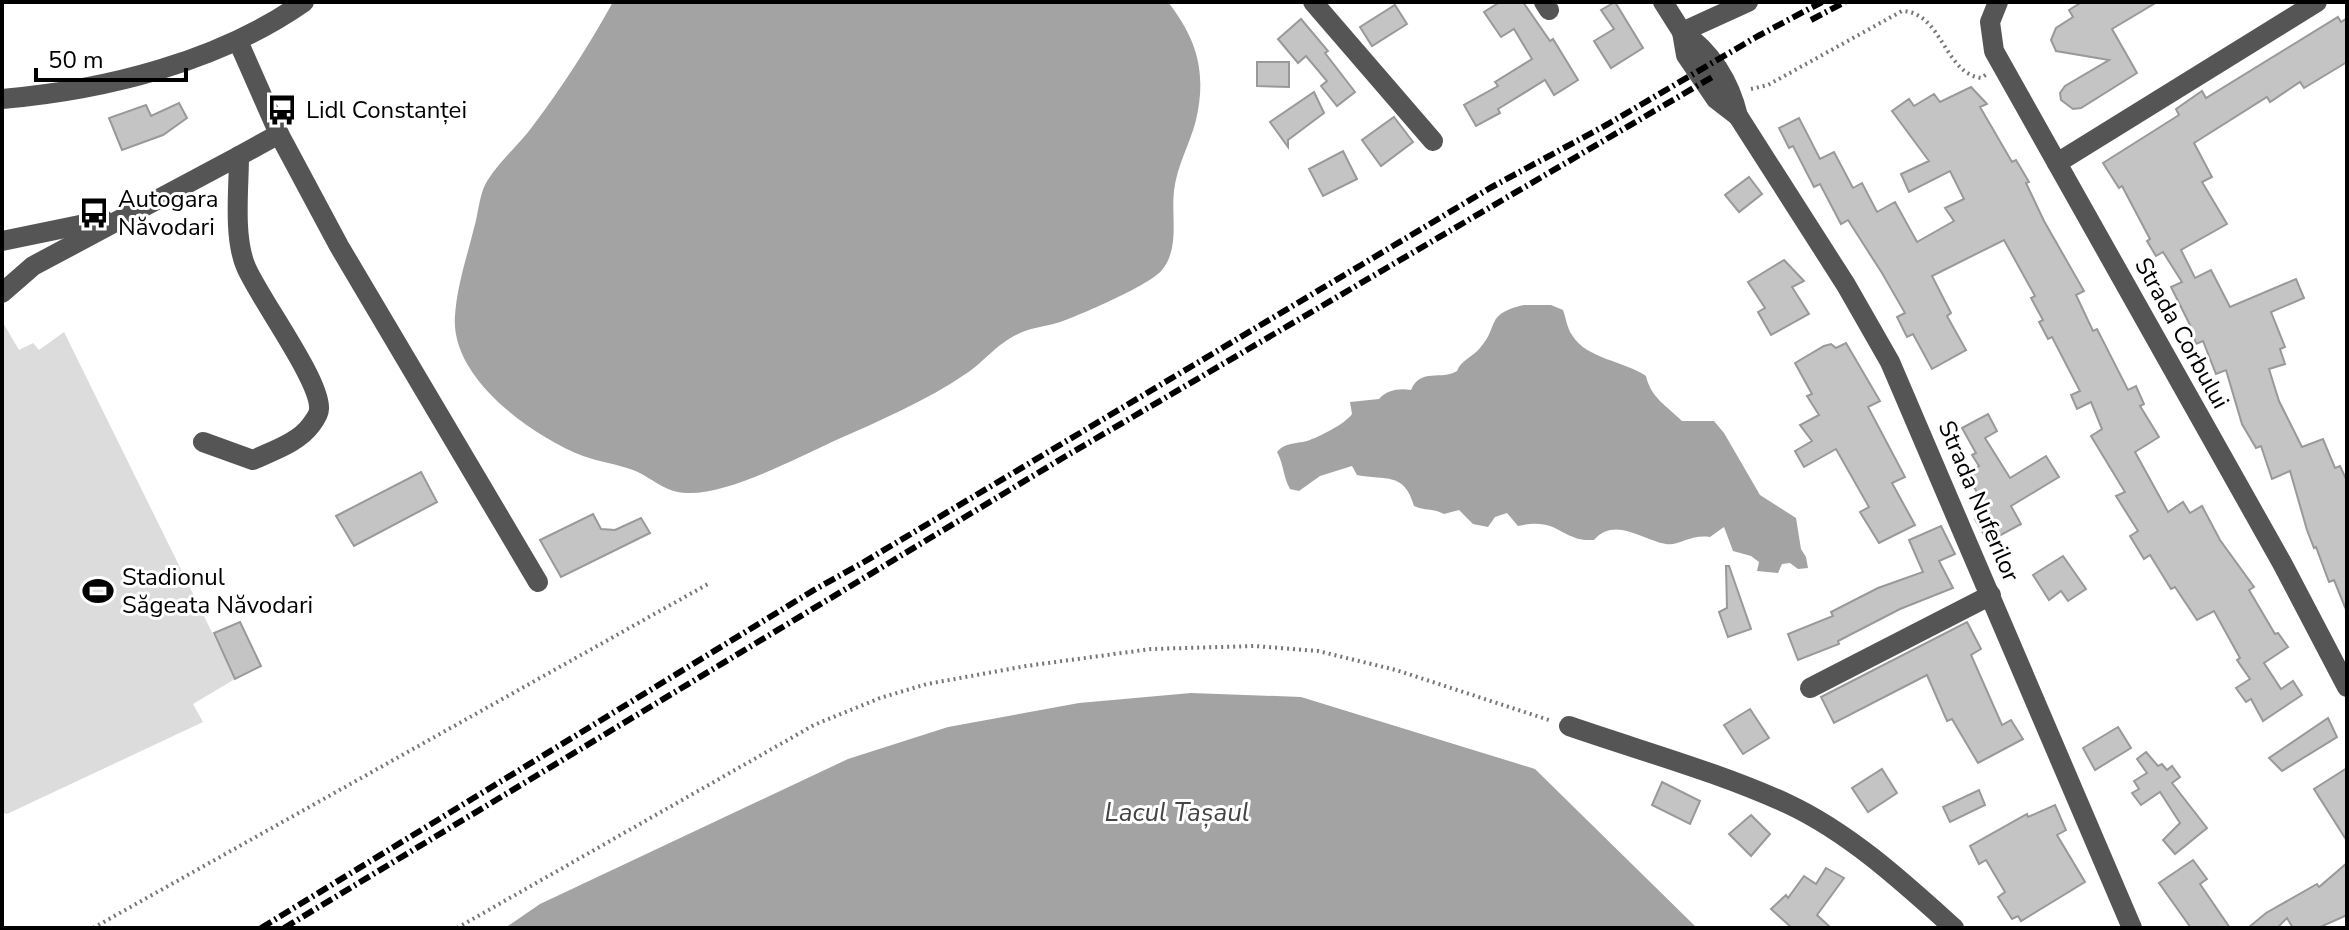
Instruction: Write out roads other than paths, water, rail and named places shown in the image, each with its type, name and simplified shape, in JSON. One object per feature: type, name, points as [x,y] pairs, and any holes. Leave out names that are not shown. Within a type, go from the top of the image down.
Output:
[{"type":"street","points":[[2,99],[89,86],[144,73],[238,41],[304,2]]},
{"type":"street","points":[[1313,2],[1433,141]]},
{"type":"street","name":"Strada Nuferilor","points":[[1663,2],[1682,32],[1686,55],[1716,99],[1738,116],[1846,285],[1890,362],[2132,928]]},
{"type":"street","points":[[1682,32],[1748,2]]},
{"type":"street","name":"Strada Corbului","points":[[1998,2],[1990,22],[1990,35],[2001,65],[2282,563],[2347,687]]},
{"type":"street","points":[[2057,163],[2317,2]]},
{"type":"street","name":"Strada Nuferilor","points":[[1682,32],[1702,45],[1733,93],[1738,116]]},
{"type":"street","points":[[238,41],[279,134],[339,246],[538,582]]},
{"type":"street","points":[[2,293],[33,266],[279,134]]},
{"type":"street","points":[[203,442],[253,460],[296,439],[310,427],[319,411],[317,395],[304,369],[245,266],[240,240],[239,156]]},
{"type":"street","points":[[2,241],[127,215]]},
{"type":"street","points":[[1810,688],[1991,595]]},
{"type":"street","points":[[1569,726],[1789,805],[1826,825],[1862,851],[1954,928]]},
{"type":"water","points":[[613,2],[1168,2],[1193,43],[1200,87],[1196,120],[1176,181],[1173,242],[1168,261],[1155,276],[1115,298],[1063,321],[1012,337],[967,373],[919,402],[782,465],[722,488],[687,493],[672,491],[633,470],[563,447],[519,419],[480,382],[466,361],[457,339],[456,305],[485,185],[554,96]]},
{"type":"water","points":[[1524,305],[1551,305],[1563,310],[1569,329],[1578,343],[1596,355],[1646,376],[1656,396],[1682,421],[1714,421],[1760,495],[1796,518],[1808,568],[1798,569],[1790,563],[1782,564],[1778,573],[1757,571],[1759,562],[1751,556],[1733,551],[1724,527],[1710,537],[1666,544],[1620,530],[1602,533],[1594,540],[1583,540],[1543,524],[1518,526],[1507,513],[1495,517],[1488,527],[1473,524],[1459,510],[1444,514],[1414,506],[1405,487],[1399,482],[1357,475],[1352,466],[1320,476],[1299,491],[1290,489],[1277,452],[1280,449],[1307,441],[1338,426],[1352,414],[1350,402],[1379,399],[1394,390],[1411,390],[1420,379],[1457,371],[1486,340],[1494,322],[1503,312]]},
{"type":"water","name":"Lacul Tașaul","points":[[1191,693],[1301,697],[1535,769],[1697,928],[505,928],[540,904],[848,759],[948,727],[1079,703]]},
{"type":"railway","points":[[261,928],[814,590],[1490,188],[1822,2]]},
{"type":"railway","points":[[1811,20],[1845,2]]},
{"type":"railway","points":[[284,928],[1066,456],[1714,76]]},
{"type":"place","name":"Lidl Constanței","points":[[282,110]]},
{"type":"place","name":"Autogara Năvodari","points":[[94,213]]},
{"type":"place","name":"Stadionul Săgeata Năvodari","points":[[98,591]]}]
